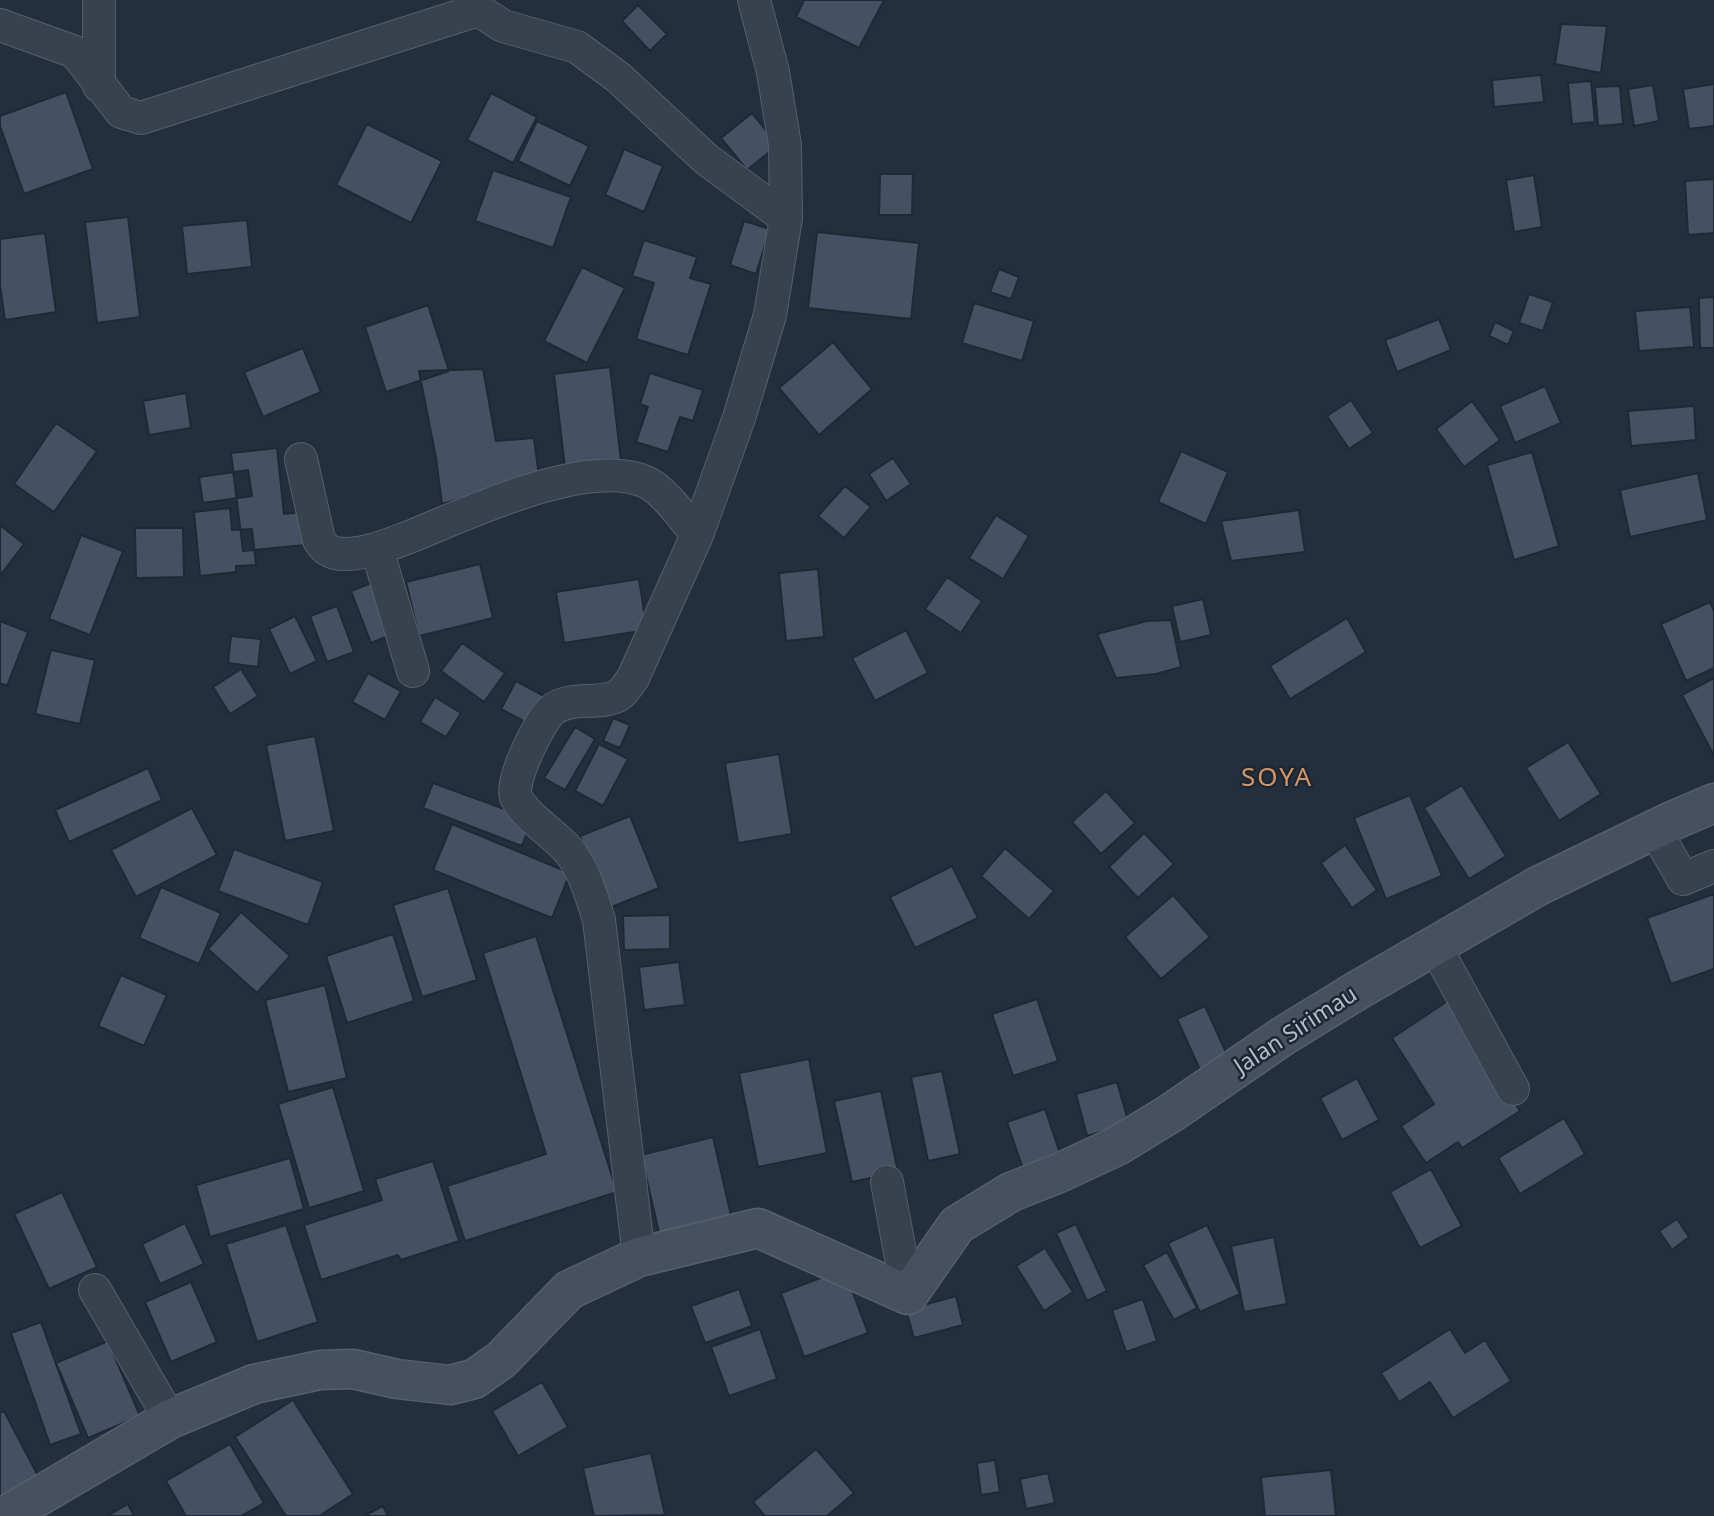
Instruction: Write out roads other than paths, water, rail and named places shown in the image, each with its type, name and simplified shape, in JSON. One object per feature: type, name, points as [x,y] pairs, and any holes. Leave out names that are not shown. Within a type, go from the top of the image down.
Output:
[{"type":"main road","name":"Jalan Sirimau","points":[[908,1295],[957,1225],[1011,1192],[1116,1146],[1171,1113],[1283,1036],[1538,886],[1714,803]]},
{"type":"main road","points":[[5,1516],[170,1419],[254,1384],[320,1370],[353,1369],[397,1379],[450,1385],[474,1379],[502,1360],[569,1290],[639,1257],[758,1228],[908,1295]]},
{"type":"street","points":[[99,0],[99,86]]},
{"type":"street","points":[[639,1257],[599,919],[583,874],[568,850],[516,796],[515,783],[533,739],[552,710],[580,699],[604,699],[620,695],[633,678],[697,535],[739,418],[771,316],[786,218],[785,145],[773,72],[754,0]]},
{"type":"street","points":[[0,25],[75,52],[121,112],[141,118],[473,5],[503,26],[577,47],[620,78],[706,159],[786,218]]},
{"type":"street","points":[[301,459],[319,540],[326,550],[338,554],[377,550],[533,488],[606,474],[646,482],[672,503],[697,535]]},
{"type":"street","points":[[377,550],[413,671]]},
{"type":"street","points":[[1655,830],[1683,879],[1714,866]]},
{"type":"street","points":[[1435,946],[1513,1089]]},
{"type":"street","points":[[887,1182],[908,1295]]},
{"type":"street","points":[[95,1290],[170,1419]]},
{"type":"district","name":"SOYA","points":[[1277,779]]}]
